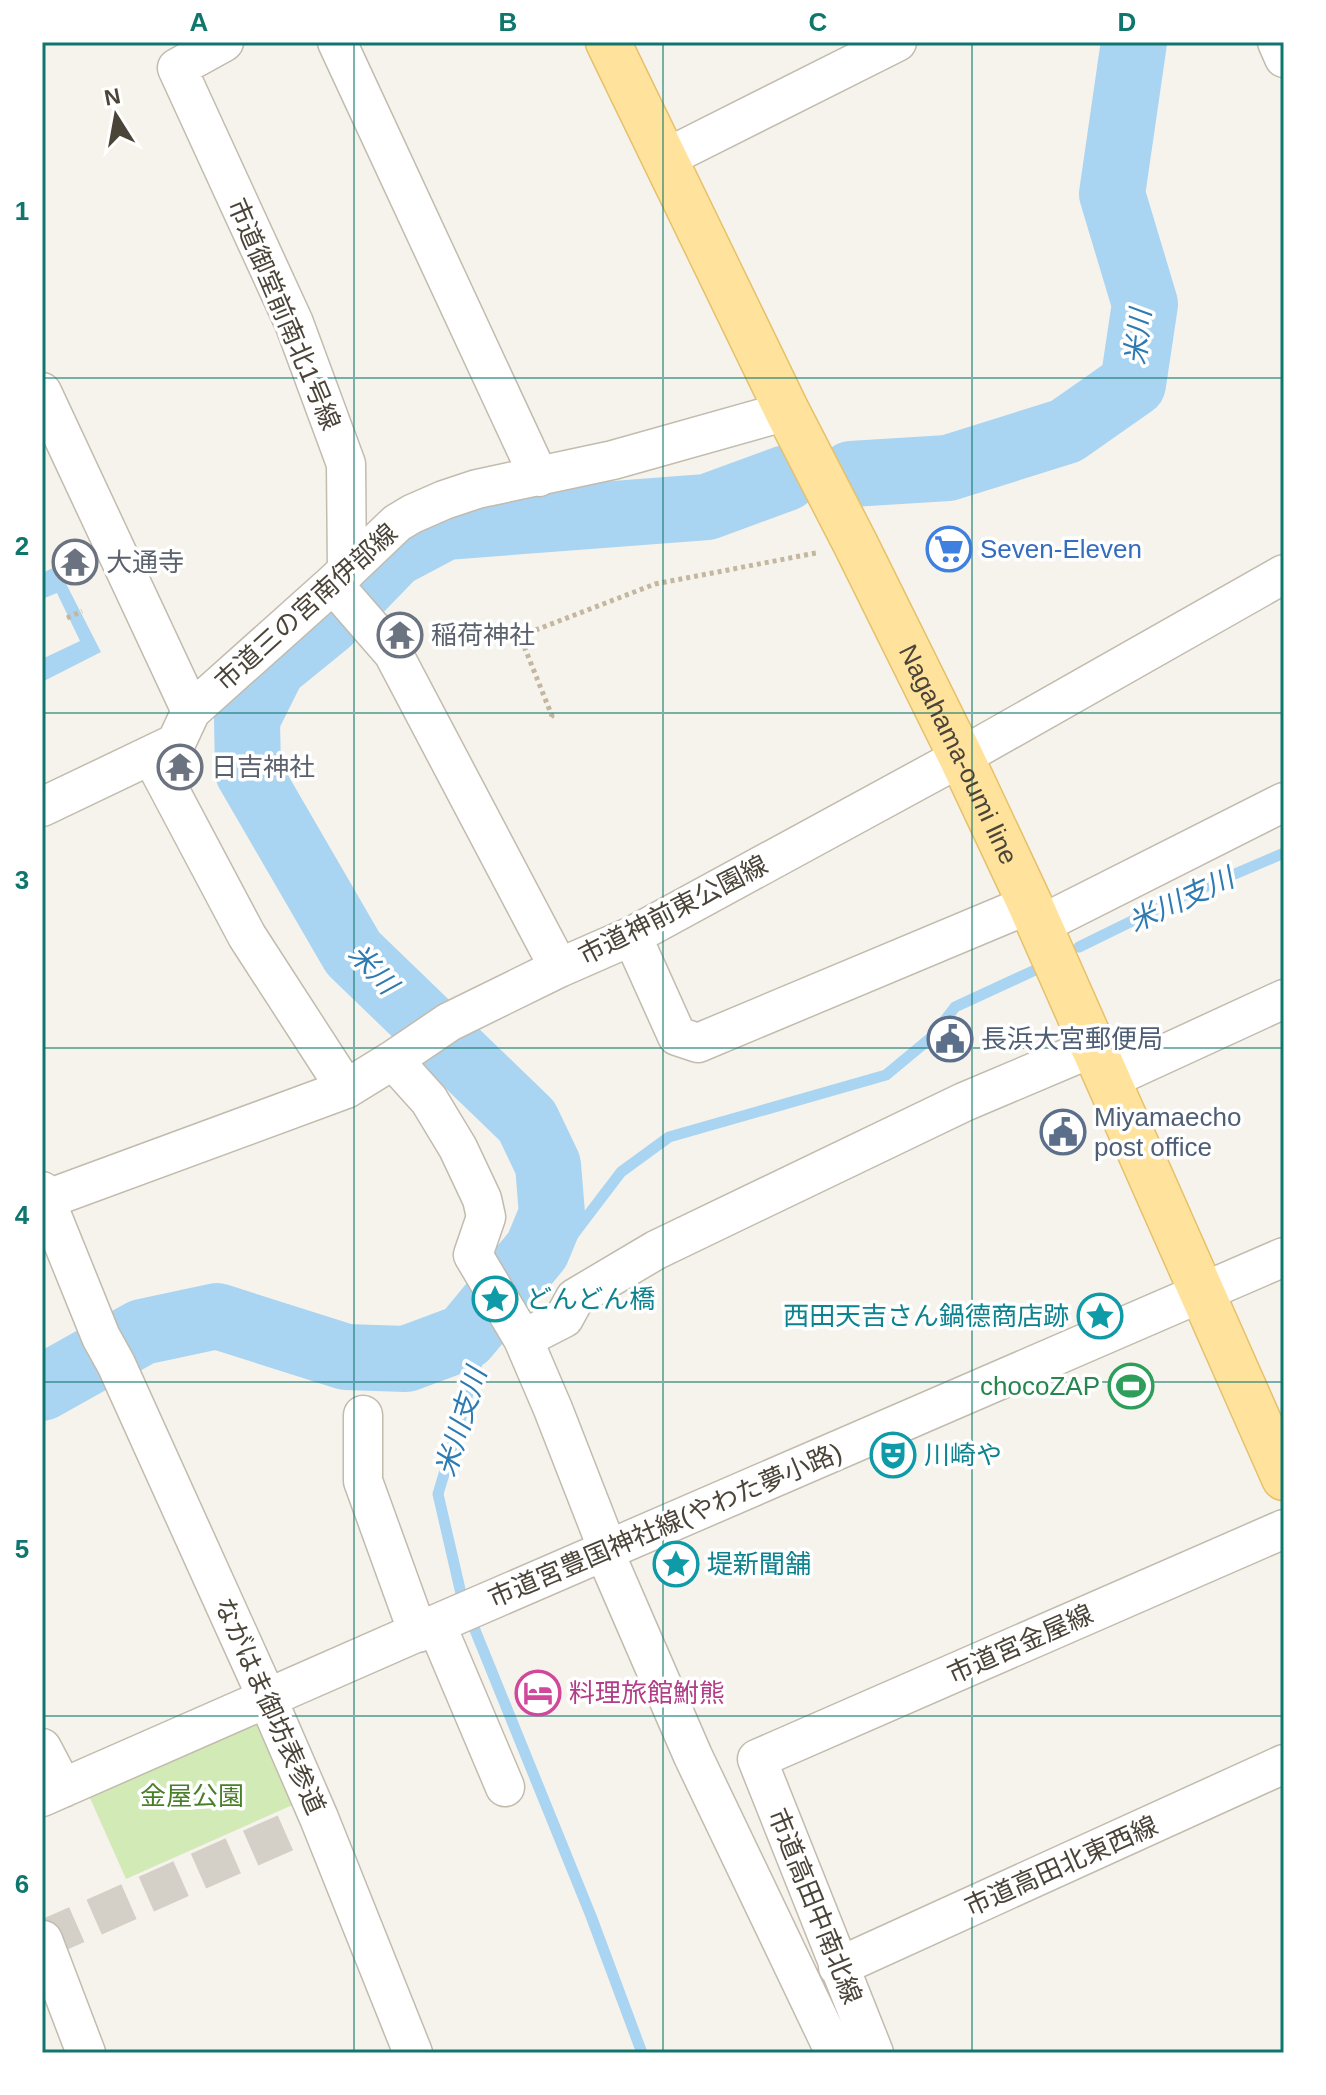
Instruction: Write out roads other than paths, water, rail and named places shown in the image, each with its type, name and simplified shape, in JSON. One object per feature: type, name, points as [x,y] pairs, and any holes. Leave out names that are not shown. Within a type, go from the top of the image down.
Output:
[{"type":"main road","name":"Nagahama-oumi line","points":[[608,42],[787,411],[961,757],[1035,915],[1284,1478]]},
{"type":"street","name":"市道御堂前南北1号線","points":[[224,42],[177,68],[294,323],[346,464],[346,591]]},
{"type":"street","points":[[337,42],[539,477]]},
{"type":"street","points":[[664,159],[897,42]]},
{"type":"street","points":[[1277,42],[1284,58]]},
{"type":"street","points":[[42,392],[191,711]]},
{"type":"street","name":"市道三の宮南伊部線","points":[[42,807],[176,743],[191,711],[346,591],[397,523],[428,507],[477,489],[613,460],[787,411]]},
{"type":"street","name":"市道神前東公園線","points":[[43,1197],[346,1089],[449,1022],[632,936],[961,757],[1284,574]]},
{"type":"street","points":[[346,591],[393,653],[559,968]]},
{"type":"street","points":[[151,755],[247,936],[346,1089]]},
{"type":"street","points":[[632,936],[677,1036],[698,1043],[1035,915],[1284,802]]},
{"type":"street","points":[[519,1334],[564,1318],[575,1298],[656,1250],[964,1102],[1101,1064],[1284,999]]},
{"type":"street","points":[[405,1052],[458,1148],[482,1199],[486,1217],[473,1255],[519,1334],[553,1409],[608,1550],[611,1567],[693,1756],[835,2053]]},
{"type":"street","name":"ながはま御坊表参道","points":[[43,1197],[319,1818],[413,2053]]},
{"type":"street","name":"市道宮豊国神社線(やわた夢小路)","points":[[53,1793],[1284,1257]]},
{"type":"street","points":[[363,1415],[363,1481],[427,1628],[505,1787]]},
{"type":"street","name":"市道宮金屋線","points":[[757,1759],[1284,1529]]},
{"type":"street","points":[[42,1748],[53,1793]]},
{"type":"street","name":"市道高田中南北線","points":[[757,1759],[874,2053]]},
{"type":"street","name":"市道高田北東西線","points":[[838,1967],[1284,1764]]},
{"type":"street","points":[[43,1940],[86,2053]]},
{"type":"water","points":[[57,566],[101,652],[42,682],[42,659],[80,641],[57,593],[42,599],[42,573]]},
{"type":"waterway","name":"米川","points":[[851,474],[948,468],[1066,431],[1133,384],[1145,304],[1112,194],[1134,42]]},
{"type":"waterway","name":"米川","points":[[42,1388],[142,1332],[217,1316],[346,1357],[406,1359],[465,1337],[537,1250],[552,1214],[548,1165],[527,1121],[353,953],[248,772],[247,719],[273,667],[327,623],[394,554],[445,527],[707,507],[786,478]]},
{"type":"waterway","name":"米川支川","points":[[1079,947],[1181,897],[1284,853]]},
{"type":"waterway","name":"米川支川","points":[[642,2053],[591,1916],[462,1598],[438,1494],[478,1360],[621,1172],[669,1137],[886,1075],[933,1036],[955,1007],[1033,971]]},
{"type":"tunnel","points":[[42,1940],[319,1818]]},
{"type":"place","name":"Seven-Eleven","points":[[949,549]]},
{"type":"place","name":"大通寺","points":[[75,562]]},
{"type":"place","name":"稲荷神社","points":[[400,635]]},
{"type":"place","name":"日吉神社","points":[[180,767]]},
{"type":"place","name":"長浜大宮郵便局","points":[[950,1039]]},
{"type":"place","name":"Miyamaecho post office","points":[[1063,1132]]},
{"type":"place","name":"どんどん橋","points":[[495,1299]]},
{"type":"place","name":"西田天吉さん鍋德商店跡","points":[[1100,1316]]},
{"type":"place","name":"chocoZAP","points":[[1131,1386]]},
{"type":"place","name":"川崎や","points":[[893,1455]]},
{"type":"place","name":"堤新聞舗","points":[[676,1564]]},
{"type":"place","name":"料理旅館鮒熊","points":[[538,1693]]},
{"type":"park label","name":"金屋公園","points":[[192,1796]]}]
